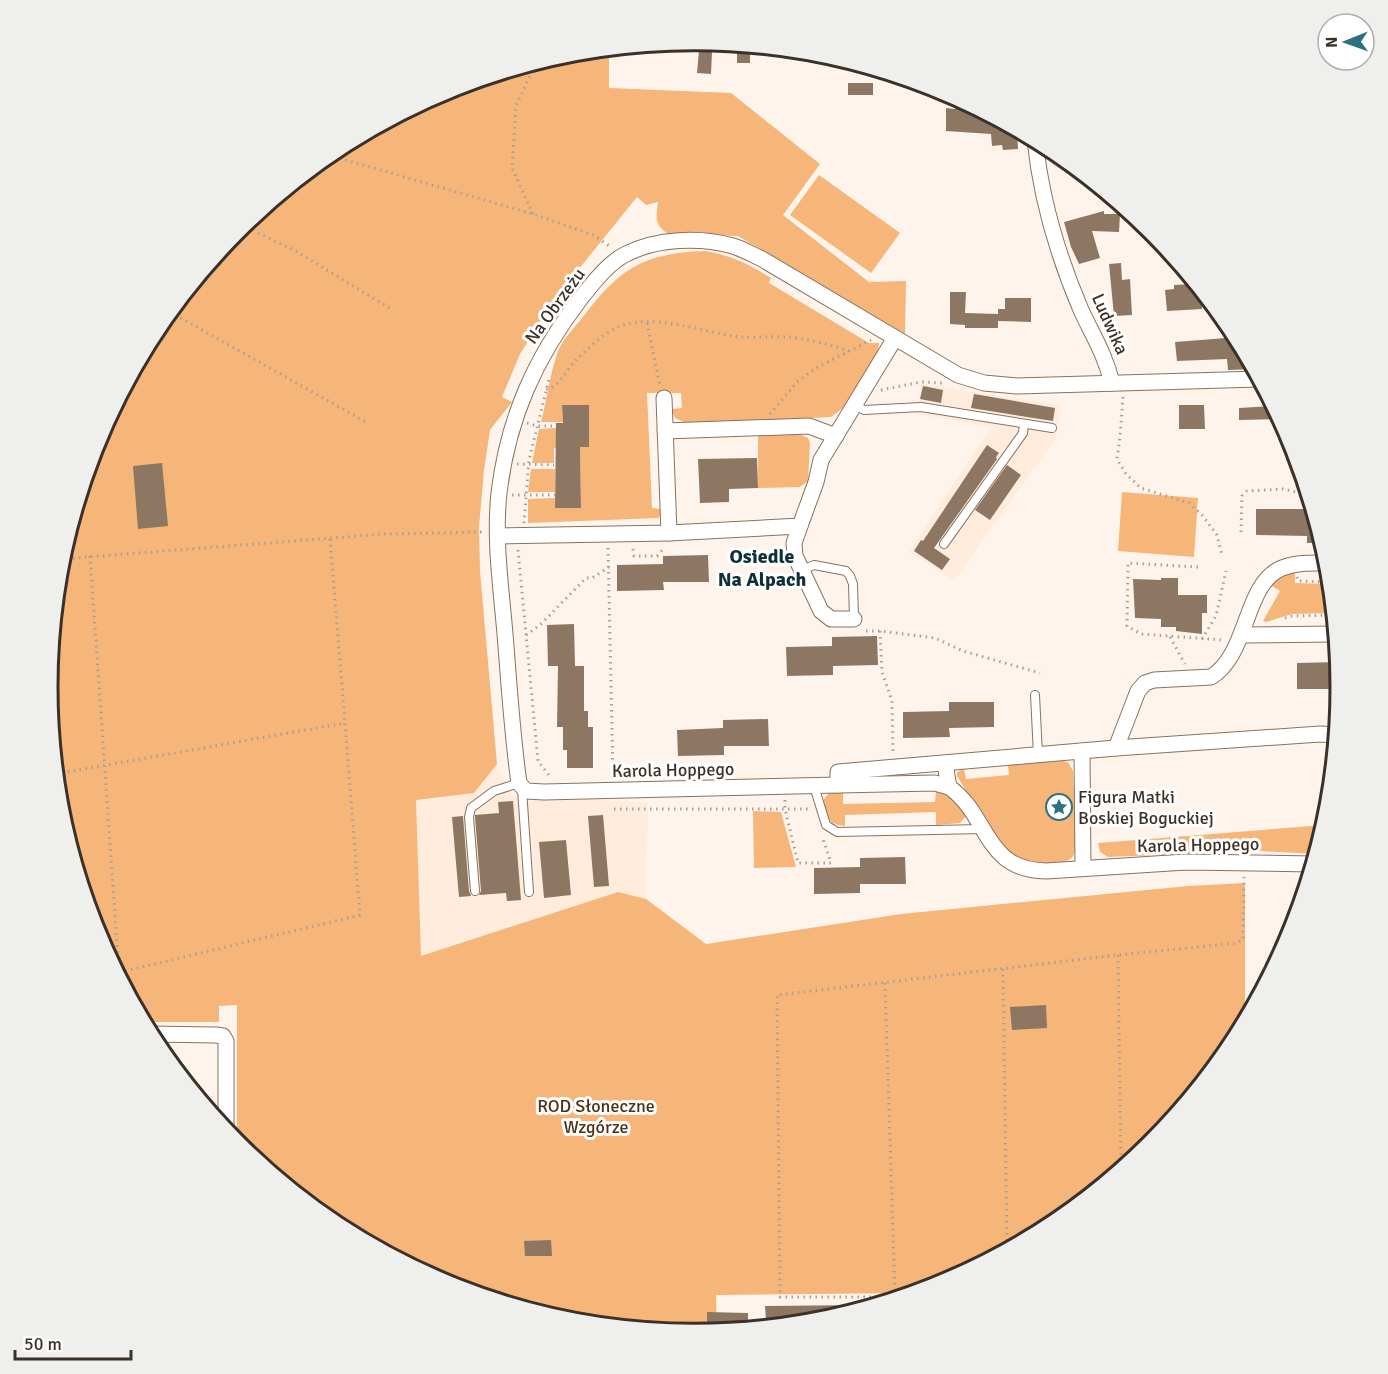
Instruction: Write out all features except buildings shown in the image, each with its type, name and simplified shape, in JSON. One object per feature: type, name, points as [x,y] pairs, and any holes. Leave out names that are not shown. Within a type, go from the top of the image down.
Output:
[{"type":"street","name":"Ludwika","points":[[1037,152],[1048,219],[1082,311],[1117,387],[1251,380]]},
{"type":"street","name":"Na Obrzeżu","points":[[524,788],[498,560],[499,495],[503,463],[520,400],[540,359],[560,325],[594,282],[623,255],[637,249],[669,242],[698,241],[735,247],[762,259],[892,342],[958,375],[984,383],[1017,386],[1117,387]]},
{"type":"street","points":[[854,619],[831,619],[821,611],[795,556],[795,549],[800,526],[816,482],[820,460],[892,342]]},
{"type":"street","points":[[664,398],[669,539]]},
{"type":"street","points":[[665,431],[809,426],[836,436]]},
{"type":"street","points":[[498,534],[608,534],[669,539],[800,526]]},
{"type":"street","points":[[1116,748],[1138,691],[1146,683],[1154,680],[1211,678],[1224,668],[1241,638],[1247,615],[1267,579],[1280,569],[1297,563],[1318,563]]},
{"type":"street","points":[[1241,638],[1328,634]]},
{"type":"street","points":[[838,785],[838,772],[1116,748],[1328,735]]},
{"type":"street","points":[[1082,751],[1083,868]]},
{"type":"street","points":[[945,764],[949,787]]},
{"type":"street","name":"Karola Hoppego","points":[[524,788],[784,787],[935,783],[949,787],[961,795],[998,852],[1020,868],[1046,872],[1186,862],[1304,864]]},
{"type":"street","points":[[161,1034],[216,1035],[224,1038],[226,1041],[226,1117]]},
{"type":"lane","points":[[855,405],[864,410],[921,407],[1052,428]]},
{"type":"lane","points":[[944,544],[1023,433],[1024,423]]},
{"type":"lane","points":[[801,570],[814,565],[846,571],[853,584],[854,619]]},
{"type":"lane","points":[[1035,695],[1038,755]]},
{"type":"lane","points":[[814,786],[826,825],[837,832],[983,829]]},
{"type":"lane","points":[[475,891],[469,817],[471,808],[494,791],[524,788],[529,892]]},
{"type":"path","points":[[532,72],[516,106],[512,168],[533,214]]},
{"type":"path","points":[[340,159],[533,214],[593,235],[623,255]]},
{"type":"path","points":[[258,233],[294,250],[392,309]]},
{"type":"path","points":[[178,316],[366,422]]},
{"type":"path","points":[[647,323],[664,398]]},
{"type":"path","points":[[546,389],[553,388],[575,362],[617,328],[629,324],[666,323],[743,337],[793,338],[849,351]]},
{"type":"path","points":[[861,334],[871,340],[892,342]]},
{"type":"path","points":[[765,427],[765,420],[797,382],[816,368],[871,340]]},
{"type":"path","points":[[524,526],[528,466],[549,379]]},
{"type":"path","points":[[865,389],[871,392],[921,382],[944,383]]},
{"type":"path","points":[[1117,387],[1120,437],[1117,459],[1126,474],[1141,488],[1189,503],[1217,535],[1222,555]]},
{"type":"path","points":[[514,419],[537,426],[556,426]]},
{"type":"path","points":[[503,463],[528,466],[554,465]]},
{"type":"path","points":[[1241,532],[1242,496],[1247,491],[1283,489],[1299,493]]},
{"type":"path","points":[[499,495],[555,495]]},
{"type":"path","points":[[71,558],[384,534],[498,534]]},
{"type":"path","points":[[608,534],[613,780]]},
{"type":"path","points":[[125,970],[360,915],[330,539]]},
{"type":"path","points":[[631,545],[634,556],[657,556],[669,539]]},
{"type":"path","points":[[518,547],[538,761],[555,782]]},
{"type":"path","points":[[90,556],[117,953]]},
{"type":"path","points":[[1198,567],[1128,563],[1127,626],[1141,634],[1202,639],[1241,638]]},
{"type":"path","points":[[526,635],[540,625],[586,578],[592,578],[609,567]]},
{"type":"path","points":[[1202,639],[1216,616],[1226,571]]},
{"type":"path","points":[[866,631],[935,638],[963,651],[1040,673]]},
{"type":"path","points":[[880,631],[882,672],[892,701],[893,758]]},
{"type":"path","points":[[1170,636],[1194,678]]},
{"type":"path","points":[[63,773],[345,723]]},
{"type":"path","points":[[784,787],[785,809],[798,863],[831,863],[820,831]]},
{"type":"path","points":[[614,809],[813,809]]},
{"type":"path","points":[[872,1297],[780,1297],[777,995],[1237,943],[1243,939],[1245,863]]},
{"type":"path","points":[[1119,955],[1121,1158]]},
{"type":"path","points":[[1003,969],[1007,1241]]},
{"type":"path","points":[[885,983],[895,1290]]},
{"type":"shaded area","points":[[921,384],[1061,405],[1056,438],[954,581],[909,552],[991,427],[916,414]]},
{"type":"shaded area","points":[[497,764],[511,795],[648,803],[646,899],[618,892],[421,957],[416,800],[474,793]]},
{"type":"green space","name":"ROD Słoneczne Wzgórze","points":[[609,56],[609,88],[731,93],[820,164],[783,215],[869,282],[906,281],[905,334],[738,236],[668,234],[660,227],[657,220],[658,202],[646,205],[637,197],[570,280],[579,288],[563,310],[552,304],[520,354],[502,397],[512,402],[490,430],[479,527],[480,571],[497,764],[474,793],[416,800],[421,956],[618,892],[646,899],[706,944],[901,914],[1188,886],[1245,883],[1245,1005],[1199,1074],[1144,1137],[1081,1192],[1012,1238],[937,1275],[884,1293],[716,1295],[717,1322],[694,1323],[611,1318],[529,1301],[451,1275],[376,1238],[341,1216],[307,1192],[237,1129],[237,1005],[219,1006],[219,1022],[154,1022],[143,1005],[106,930],[92,891],[70,811],[63,770],[59,729],[59,645],[70,563],[80,522],[106,444],[143,369],[189,300],[244,237],[275,209],[307,182],[376,136],[451,99],[529,73]]},
{"type":"green space","points":[[819,175],[900,233],[871,273],[790,215]]},
{"type":"green space","points":[[705,251],[755,268],[771,278],[769,283],[869,343],[879,343],[878,352],[843,408],[831,417],[688,424],[675,418],[671,409],[682,408],[681,393],[647,393],[652,508],[662,509],[659,518],[528,523],[528,499],[555,498],[555,508],[581,507],[580,447],[562,406],[563,422],[541,422],[553,368],[563,342],[596,300],[634,267],[665,255]]},
{"type":"green space","points":[[556,428],[563,447],[554,448],[554,463],[532,463],[539,429]]},
{"type":"green space","points":[[797,433],[808,438],[810,443],[808,481],[800,487],[758,488],[758,436]]},
{"type":"green space","points":[[531,469],[555,469],[555,492],[528,492]]},
{"type":"green space","points":[[1122,492],[1198,498],[1194,557],[1118,551]]},
{"type":"green space","points":[[1295,568],[1295,583],[1322,584],[1326,613],[1292,614],[1263,621],[1280,591],[1269,584]]},
{"type":"green space","points":[[1058,760],[1068,762],[1073,771],[1075,853],[1069,860],[1063,862],[1043,864],[1027,862],[1013,854],[994,835],[957,776],[957,772],[964,769],[966,779],[1009,775],[1008,765]]},
{"type":"green space","points":[[936,790],[950,795],[961,806],[966,816],[960,823],[936,825],[936,812],[845,815],[845,826],[839,825],[828,818],[823,800],[829,793],[843,792],[843,804],[935,802]]},
{"type":"green space","points":[[753,811],[781,812],[796,867],[754,868]]},
{"type":"green space","points":[[1314,826],[1308,854],[1258,851],[1108,857],[1100,852],[1098,843]]},
{"type":"place","name":"Figura Matki Boskiej Boguckiej","points":[[1059,807]]},
{"type":"district","name":"Osiedle Na Alpach","points":[[762,568]]}]
